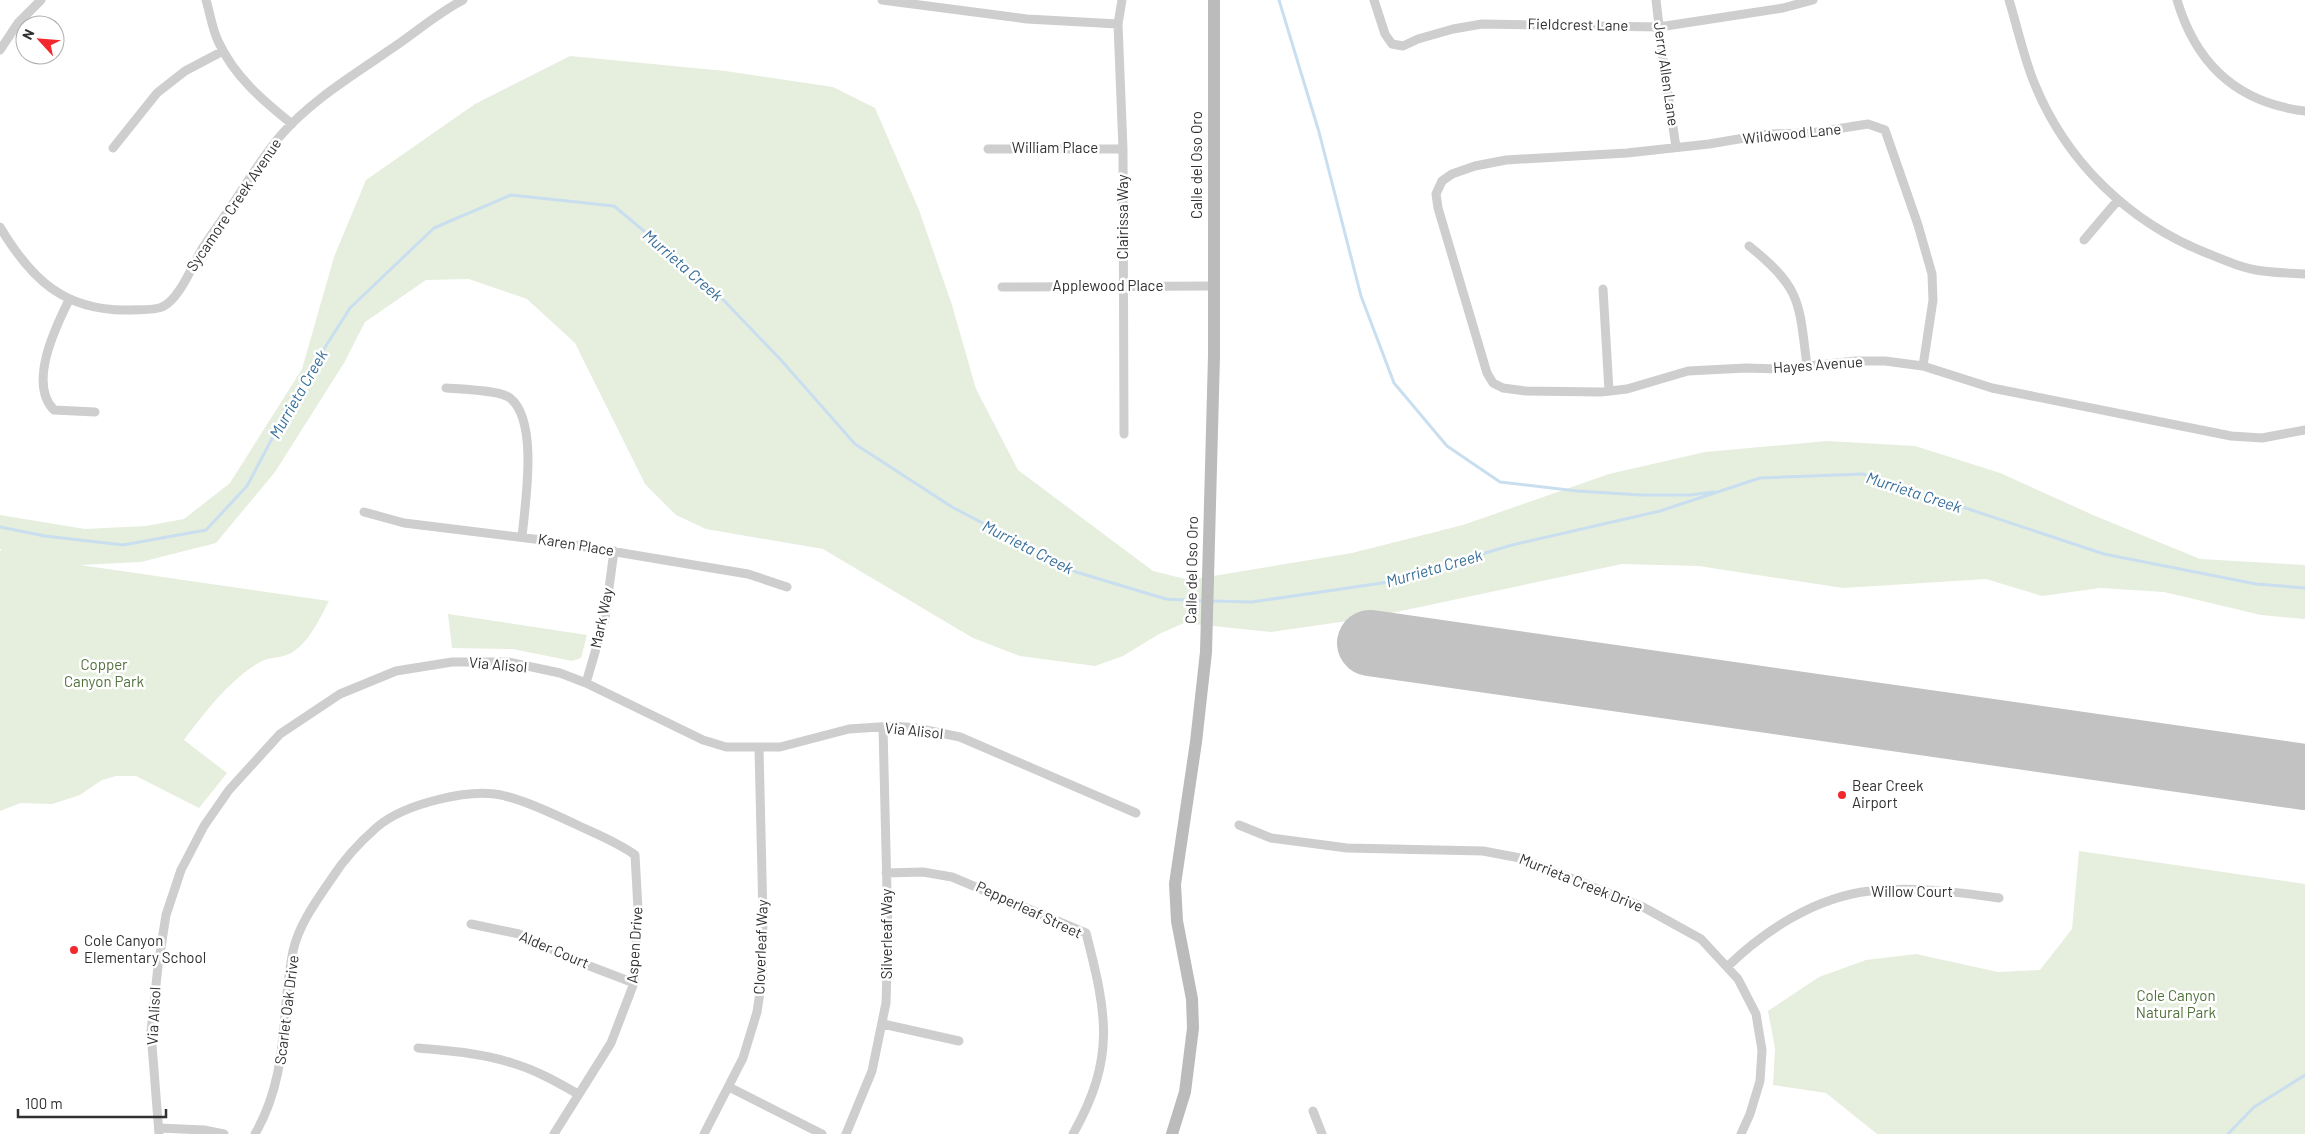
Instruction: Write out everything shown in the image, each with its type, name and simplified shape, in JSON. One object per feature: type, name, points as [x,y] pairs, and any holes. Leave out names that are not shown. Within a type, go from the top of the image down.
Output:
[{"type":"main road","name":"Calle del Oso Oro","points":[[1172,1134],[1185,1092],[1193,1028],[1192,998],[1177,921],[1175,884],[1196,742],[1206,652],[1214,286],[1214,0]]},
{"type":"street","points":[[0,50],[4,36],[41,0]]},
{"type":"street","points":[[206,0],[217,39],[230,63],[254,92],[292,124]]},
{"type":"street","name":"Sycamore Creek Avenue","points":[[0,227],[28,268],[45,284],[69,300],[91,307],[116,310],[161,308],[173,300],[201,250],[260,163],[292,124],[330,91],[367,64],[388,52],[430,20],[463,0]]},
{"type":"street","points":[[882,0],[1027,19],[1118,24]]},
{"type":"street","name":"Clairissa Way","points":[[1122,0],[1118,24],[1123,149],[1124,434]]},
{"type":"street","name":"Fieldcrest Lane","points":[[1374,0],[1385,34],[1392,44],[1403,46],[1418,39],[1482,24],[1659,28],[1783,8],[1813,0]]},
{"type":"street","name":"Jerry Allen Lane","points":[[1656,0],[1676,147]]},
{"type":"street","points":[[2009,0],[2034,80],[2051,117],[2072,150],[2118,200],[2153,227],[2186,245],[2226,261],[2262,271],[2305,274]]},
{"type":"street","points":[[2177,0],[2192,40],[2209,64],[2228,82],[2256,99],[2282,108],[2305,111]]},
{"type":"street","points":[[113,148],[157,94],[185,71],[224,51]]},
{"type":"street","name":"Wildwood Lane","points":[[1436,194],[1442,181],[1452,174],[1475,166],[1506,160],[1627,153],[1709,144],[1768,134],[1810,132],[1868,124],[1885,130],[1918,225],[1932,274],[1934,300],[1923,366]]},
{"type":"street","name":"William Place","points":[[988,149],[1123,149]]},
{"type":"street","name":"Hayes Avenue","points":[[1436,194],[1438,208],[1482,358],[1493,382],[1503,388],[1526,391],[1609,391],[1627,389],[1688,371],[1746,368],[1780,370],[1855,361],[1885,361],[1923,366],[1992,388],[2230,436],[2262,438],[2305,430]]},
{"type":"street","points":[[2084,240],[2118,200]]},
{"type":"street","points":[[1750,246],[1784,278],[1794,294],[1802,320],[1807,366]]},
{"type":"street","name":"Applewood Place","points":[[1002,288],[1214,286]]},
{"type":"street","points":[[1602,289],[1609,391]]},
{"type":"street","points":[[69,300],[51,340],[44,367],[46,402],[54,410],[95,412]]},
{"type":"street","points":[[446,388],[500,394],[510,398],[518,410],[526,433],[529,453],[522,537]]},
{"type":"street","name":"Karen Place","points":[[364,512],[404,523],[522,537],[748,574],[787,587]]},
{"type":"street","name":"Mark Way","points":[[586,683],[605,618],[614,552]]},
{"type":"street","name":"Via Alisol","points":[[159,1131],[151,1032],[158,966],[166,916],[181,870],[204,826],[229,790],[280,734],[340,694],[396,671],[443,663],[508,662],[560,673],[586,683],[703,740],[726,746],[780,747],[849,728],[916,728],[960,738],[1136,813]]},
{"type":"street","name":"Silverleaf Way","points":[[846,1134],[872,1071],[883,1024],[888,981],[883,727]]},
{"type":"street","name":"Cloverleaf Way","points":[[704,1134],[744,1058],[757,1012],[762,979],[764,927],[760,748]]},
{"type":"street","name":"Scarlet Oak Drive","points":[[255,1134],[276,1083],[282,1060],[293,950],[300,931],[314,904],[344,861],[378,826],[417,806],[445,797],[474,794],[504,795],[538,807],[623,846],[635,855]]},
{"type":"street","name":"Murrieta Creek Drive","points":[[1239,825],[1271,838],[1347,848],[1483,851],[1520,858],[1643,907],[1701,939],[1738,979],[1756,1014],[1762,1050],[1760,1081],[1750,1114],[1741,1134]]},
{"type":"street","name":"Aspen Drive","points":[[554,1134],[611,1042],[634,983],[638,909],[635,855]]},
{"type":"street","name":"Pepperleaf Street","points":[[886,872],[923,872],[952,877],[1086,933],[1100,994],[1104,1045],[1096,1086],[1073,1134]]},
{"type":"street","name":"Willow Court","points":[[1727,967],[1759,940],[1796,915],[1833,900],[1868,891],[1906,889],[1962,892],[1999,898]]},
{"type":"street","name":"Alder Court","points":[[471,924],[519,934],[579,962],[634,983]]},
{"type":"street","points":[[883,1024],[959,1041]]},
{"type":"street","points":[[418,1048],[470,1053],[512,1062],[546,1076],[578,1094]]},
{"type":"street","points":[[729,1087],[822,1134]]},
{"type":"street","points":[[1313,1111],[1322,1134]]},
{"type":"street","points":[[159,1131],[204,1130],[224,1134]]},
{"type":"green space","name":"Copper Canyon Park","points":[[570,56],[725,71],[833,87],[875,108],[919,210],[952,305],[976,389],[1018,470],[1153,571],[1189,580],[1352,553],[1463,525],[1609,474],[1705,452],[1827,441],[1915,446],[2000,473],[2093,515],[2200,559],[2305,565],[2305,619],[2261,615],[2164,592],[2100,588],[2042,596],[1986,579],[1843,588],[1699,566],[1622,564],[1368,618],[1271,632],[1184,623],[1159,634],[1123,656],[1095,666],[1020,656],[973,638],[823,549],[706,529],[676,515],[645,484],[575,343],[527,299],[469,279],[426,280],[365,322],[344,363],[275,472],[216,543],[141,562],[80,565],[329,601],[313,630],[297,649],[288,655],[262,661],[251,668],[229,686],[184,740],[227,773],[199,808],[136,776],[116,776],[102,780],[80,795],[52,804],[21,803],[0,811],[0,551],[2,550],[0,549],[0,515],[85,529],[146,526],[184,519],[230,483],[302,369],[334,257],[366,180],[475,104]]},
{"type":"green space","points":[[448,614],[587,635],[581,658],[572,661],[513,649],[452,648]]},
{"type":"green space","name":"Cole Canyon Natural Park","points":[[2079,851],[2305,884],[2305,1134],[1877,1134],[1826,1093],[1773,1085],[1775,1048],[1768,1011],[1819,977],[1866,960],[1916,954],[1998,972],[2040,970],[2072,929]]},
{"type":"waterway","points":[[1279,0],[1319,132],[1361,296],[1394,383],[1447,446],[1500,482],[1577,491],[1642,495],[1690,495],[1714,492]]},
{"type":"waterway","name":"Murrieta Creek","points":[[0,527],[45,536],[123,545],[206,530],[247,486],[296,393],[350,308],[434,228],[511,195],[614,206],[710,286],[780,359],[855,444],[952,507],[1076,572],[1166,599],[1205,601]]},
{"type":"waterway","name":"Murrieta Creek","points":[[1212,601],[1252,602],[1389,582],[1512,545],[1660,511],[1760,478],[1863,474],[2104,554],[2256,584],[2305,588]]},
{"type":"waterway","points":[[2228,1134],[2254,1107],[2305,1075]]},
{"type":"runway","points":[[1370,643],[2305,777]]},
{"type":"place","name":"Bear Creek Airport","points":[[1842,795]]},
{"type":"place","name":"Cole Canyon Elementary School","points":[[74,950]]}]
